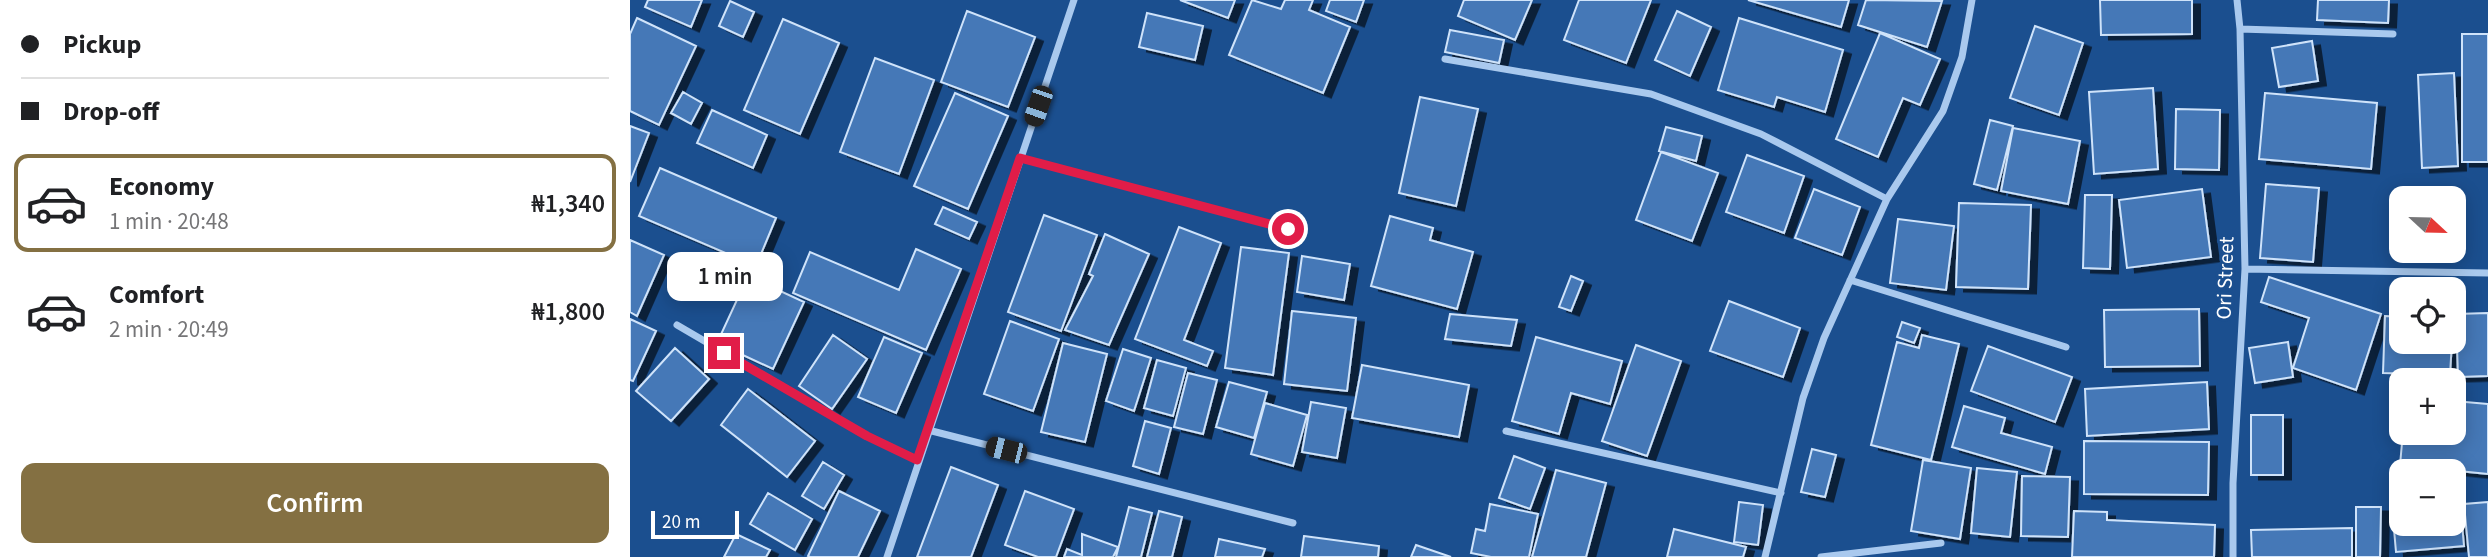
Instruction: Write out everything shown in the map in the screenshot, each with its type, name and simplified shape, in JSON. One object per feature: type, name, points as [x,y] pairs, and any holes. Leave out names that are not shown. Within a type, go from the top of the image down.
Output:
[{"type":"street","points":[[887,557],[917,460],[1074,0]]},
{"type":"street","points":[[1765,557],[1803,398],[1824,338],[1887,199],[1943,111],[1962,57],[1972,0]]},
{"type":"street","name":"Ori Street","points":[[2233,557],[2233,483],[2245,269],[2240,29],[2237,0]]},
{"type":"street","points":[[2240,29],[2393,34]]},
{"type":"street","points":[[1445,59],[1651,94],[1761,134],[1887,199]]},
{"type":"street","points":[[1020,158],[1288,229]]},
{"type":"street","points":[[2245,269],[2488,274]]},
{"type":"street","points":[[1850,280],[2066,347]]},
{"type":"street","points":[[677,325],[867,436],[917,460]]},
{"type":"street","points":[[928,430],[1293,523]]},
{"type":"street","points":[[1506,431],[1781,493]]},
{"type":"street","points":[[1821,557],[1941,543]]},
{"type":"building","points":[[648,0],[702,0],[691,27],[645,7]]},
{"type":"building","points":[[1180,0],[1235,0],[1228,18]]},
{"type":"building","points":[[1252,0],[1281,9],[1285,0],[1313,0],[1309,10],[1350,27],[1323,93],[1229,55]]},
{"type":"building","points":[[1330,0],[1364,0],[1356,22],[1326,11]]},
{"type":"building","points":[[1464,0],[1532,0],[1515,40],[1458,16]]},
{"type":"building","points":[[1579,0],[1651,0],[1626,63],[1564,40]]},
{"type":"building","points":[[1748,0],[1849,0],[1841,27]]},
{"type":"building","points":[[1866,0],[1942,1],[1927,47],[1858,25]]},
{"type":"building","points":[[2100,0],[2192,0],[2192,34],[2101,35]]},
{"type":"building","points":[[2318,0],[2389,0],[2388,23],[2317,20]]},
{"type":"building","points":[[730,1],[754,12],[743,37],[719,26]]},
{"type":"building","points":[[967,11],[1035,37],[1008,107],[941,82]]},
{"type":"building","points":[[1677,11],[1711,27],[1690,76],[1655,60]]},
{"type":"building","points":[[1147,13],[1203,26],[1195,60],[1139,47]]},
{"type":"building","points":[[637,18],[696,46],[659,125],[630,111],[630,34]]},
{"type":"building","points":[[1739,18],[1843,50],[1825,112],[1777,97],[1774,107],[1718,90]]},
{"type":"building","points":[[783,19],[839,43],[800,134],[744,110]]},
{"type":"building","points":[[2035,26],[2083,43],[2059,115],[2010,98]]},
{"type":"building","points":[[1450,30],[1504,40],[1499,63],[1445,52]]},
{"type":"building","points":[[1880,33],[1940,59],[1920,105],[1903,98],[1878,157],[1836,139]]},
{"type":"building","points":[[2462,34],[2488,34],[2488,162],[2462,162]]},
{"type":"building","points":[[2312,41],[2318,81],[2279,87],[2272,48]]},
{"type":"building","points":[[875,58],[934,80],[899,174],[840,152]]},
{"type":"building","points":[[2454,73],[2458,166],[2422,168],[2418,75]]},
{"type":"building","points":[[2153,88],[2158,169],[2094,174],[2089,92]]},
{"type":"building","points":[[683,92],[702,103],[691,124],[671,113]]},
{"type":"building","points":[[955,93],[1008,116],[968,209],[914,186]]},
{"type":"building","points":[[2265,93],[2377,103],[2371,169],[2259,159]]},
{"type":"building","points":[[1420,97],[1478,109],[1456,206],[1399,193]]},
{"type":"building","points":[[2176,109],[2220,110],[2219,170],[2175,169]]},
{"type":"building","points":[[712,110],[767,135],[753,168],[697,143]]},
{"type":"building","points":[[1990,120],[2013,126],[1997,190],[1974,184]]},
{"type":"building","points":[[630,126],[649,133],[630,182]]},
{"type":"building","points":[[1666,127],[1702,136],[1696,161],[1659,151]]},
{"type":"building","points":[[2013,128],[2080,141],[2068,204],[2001,191]]},
{"type":"building","points":[[1661,152],[1718,173],[1692,241],[1636,220]]},
{"type":"building","points":[[1747,155],[1804,176],[1784,233],[1726,212]]},
{"type":"building","points":[[660,168],[776,218],[756,266],[639,216]]},
{"type":"building","points":[[2266,184],[2319,188],[2313,262],[2260,258]]},
{"type":"building","points":[[1814,189],[1860,207],[1842,255],[1795,238]]},
{"type":"building","points":[[2202,189],[2211,257],[2127,268],[2119,200]]},
{"type":"building","points":[[2085,195],[2112,195],[2110,269],[2083,268]]},
{"type":"building","points":[[1959,203],[2031,205],[2028,289],[1956,287]]},
{"type":"building","points":[[943,207],[977,222],[969,239],[935,224]]},
{"type":"building","points":[[1044,215],[1097,235],[1061,331],[1008,312]]},
{"type":"building","points":[[1390,216],[1433,228],[1430,240],[1473,252],[1457,309],[1371,286]]},
{"type":"building","points":[[1898,219],[1954,226],[1946,290],[1890,283]]},
{"type":"building","points":[[1179,227],[1221,243],[1184,340],[1213,351],[1207,366],[1135,339]]},
{"type":"building","points":[[1105,234],[1149,254],[1109,345],[1065,330],[1093,276],[1089,274]]},
{"type":"building","points":[[630,240],[664,255],[637,316],[630,312]]},
{"type":"building","points":[[1241,247],[1289,253],[1273,375],[1225,368]]},
{"type":"building","points":[[916,249],[961,269],[926,350],[793,293],[810,252],[899,290]]},
{"type":"building","points":[[1302,256],[1350,264],[1344,300],[1297,292]]},
{"type":"building","points":[[748,276],[804,302],[773,369],[717,343]]},
{"type":"building","points":[[1571,276],[1583,281],[1571,311],[1559,307]]},
{"type":"building","points":[[2269,277],[2381,314],[2356,390],[2293,368],[2309,318],[2261,302]]},
{"type":"building","points":[[1729,301],[1800,328],[1783,377],[1710,351]]},
{"type":"building","points":[[2199,309],[2200,366],[2105,367],[2104,310]]},
{"type":"building","points":[[1292,311],[1356,318],[1347,391],[1284,384]]},
{"type":"building","points":[[2488,313],[2488,376],[2466,377],[2466,368],[2458,368],[2457,354],[2466,354],[2466,314]]},
{"type":"building","points":[[1450,314],[1517,320],[1511,346],[1445,339]]},
{"type":"building","points":[[2385,316],[2389,316],[2389,354],[2451,354],[2450,368],[2389,368],[2389,373],[2383,373]]},
{"type":"building","points":[[630,319],[656,331],[633,381],[630,380]]},
{"type":"building","points":[[1010,321],[1059,339],[1033,411],[984,394]]},
{"type":"building","points":[[1902,322],[1920,328],[1914,343],[1897,337]]},
{"type":"building","points":[[833,335],[867,359],[832,409],[799,386]]},
{"type":"building","points":[[1922,335],[1959,344],[1931,460],[1871,445],[1897,342],[1919,348]]},
{"type":"building","points":[[884,337],[922,353],[896,413],[858,397]]},
{"type":"building","points":[[1536,337],[1622,361],[1610,404],[1571,393],[1559,434],[1512,421]]},
{"type":"building","points":[[2288,342],[2293,377],[2255,383],[2249,348]]},
{"type":"building","points":[[1063,343],[1107,354],[1085,442],[1041,432]]},
{"type":"building","points":[[1636,345],[1681,361],[1647,456],[1602,441]]},
{"type":"building","points":[[1988,346],[2072,377],[2055,422],[1971,391]]},
{"type":"building","points":[[675,348],[709,379],[671,421],[636,391]]},
{"type":"building","points":[[1123,349],[1151,358],[1134,411],[1106,401]]},
{"type":"building","points":[[1157,360],[1186,368],[1173,416],[1144,408]]},
{"type":"building","points":[[1362,365],[1469,385],[1459,437],[1352,418]]},
{"type":"building","points":[[1188,373],[1217,380],[1203,434],[1174,427]]},
{"type":"building","points":[[1229,382],[1267,392],[1254,438],[1216,427]]},
{"type":"building","points":[[2207,382],[2209,429],[2087,436],[2085,389]]},
{"type":"building","points":[[748,389],[815,441],[787,477],[721,425]]},
{"type":"building","points":[[1311,402],[1346,408],[1337,458],[1302,452]]},
{"type":"building","points":[[2466,402],[2488,404],[2488,474],[2466,472],[2466,459],[2401,459],[2402,445],[2466,445]]},
{"type":"building","points":[[1265,403],[1307,415],[1293,466],[1251,454]]},
{"type":"building","points":[[1964,406],[2005,418],[2001,433],[2052,447],[2045,474],[1952,447]]},
{"type":"building","points":[[2251,415],[2283,415],[2283,475],[2251,475]]},
{"type":"building","points":[[1145,421],[1171,428],[1159,474],[1133,466]]},
{"type":"building","points":[[2084,441],[2209,442],[2208,495],[2084,494]]},
{"type":"building","points":[[1812,449],[1836,455],[1825,497],[1801,492]]},
{"type":"building","points":[[1514,456],[1545,468],[1530,509],[1499,498]]},
{"type":"building","points":[[1923,460],[1971,468],[1960,539],[1911,531]]},
{"type":"building","points":[[823,462],[844,475],[824,509],[802,496]]},
{"type":"building","points":[[951,467],[998,485],[971,557],[917,557]]},
{"type":"building","points":[[1977,468],[2017,472],[2010,537],[1971,533]]},
{"type":"building","points":[[1556,470],[1606,483],[1586,557],[1532,557]]},
{"type":"building","points":[[2022,476],[2070,477],[2068,537],[2021,536]]},
{"type":"building","points":[[839,491],[880,511],[858,557],[810,557],[808,556]]},
{"type":"building","points":[[1025,491],[1074,509],[1056,557],[1038,557],[1005,545]]},
{"type":"building","points":[[768,493],[812,519],[795,550],[750,524]]},
{"type":"building","points":[[1739,502],[1763,505],[1758,545],[1734,542]]},
{"type":"building","points":[[2488,502],[2488,557],[2469,557],[2466,504]]},
{"type":"building","points":[[1490,504],[1538,514],[1529,557],[1491,557],[1471,553],[1476,529],[1485,531]]},
{"type":"building","points":[[1129,507],[1152,513],[1141,557],[1116,557]]},
{"type":"building","points":[[2356,507],[2381,507],[2380,557],[2356,557]]},
{"type":"building","points":[[1159,511],[1182,517],[1172,557],[1147,557]]},
{"type":"building","points":[[2074,511],[2107,512],[2107,520],[2215,525],[2214,557],[2072,557]]},
{"type":"building","points":[[2352,528],[2352,557],[2252,557],[2251,530]]},
{"type":"building","points":[[1674,529],[1746,547],[1743,557],[1667,557]]},
{"type":"building","points":[[736,534],[770,550],[766,557],[724,557]]},
{"type":"building","points":[[1082,534],[1118,547],[1113,557],[1064,557],[1067,549],[1082,555]]},
{"type":"building","points":[[1304,536],[1379,546],[1378,557],[1301,557]]},
{"type":"building","points":[[2395,536],[2463,536],[2464,546],[2396,552]]},
{"type":"building","points":[[1219,539],[1265,549],[1262,557],[1215,557]]},
{"type":"building","points":[[1416,545],[1451,557],[1411,557]]},
{"type":"route","points":[[724,353],[867,436],[917,460],[1020,158],[1288,229]]}]
